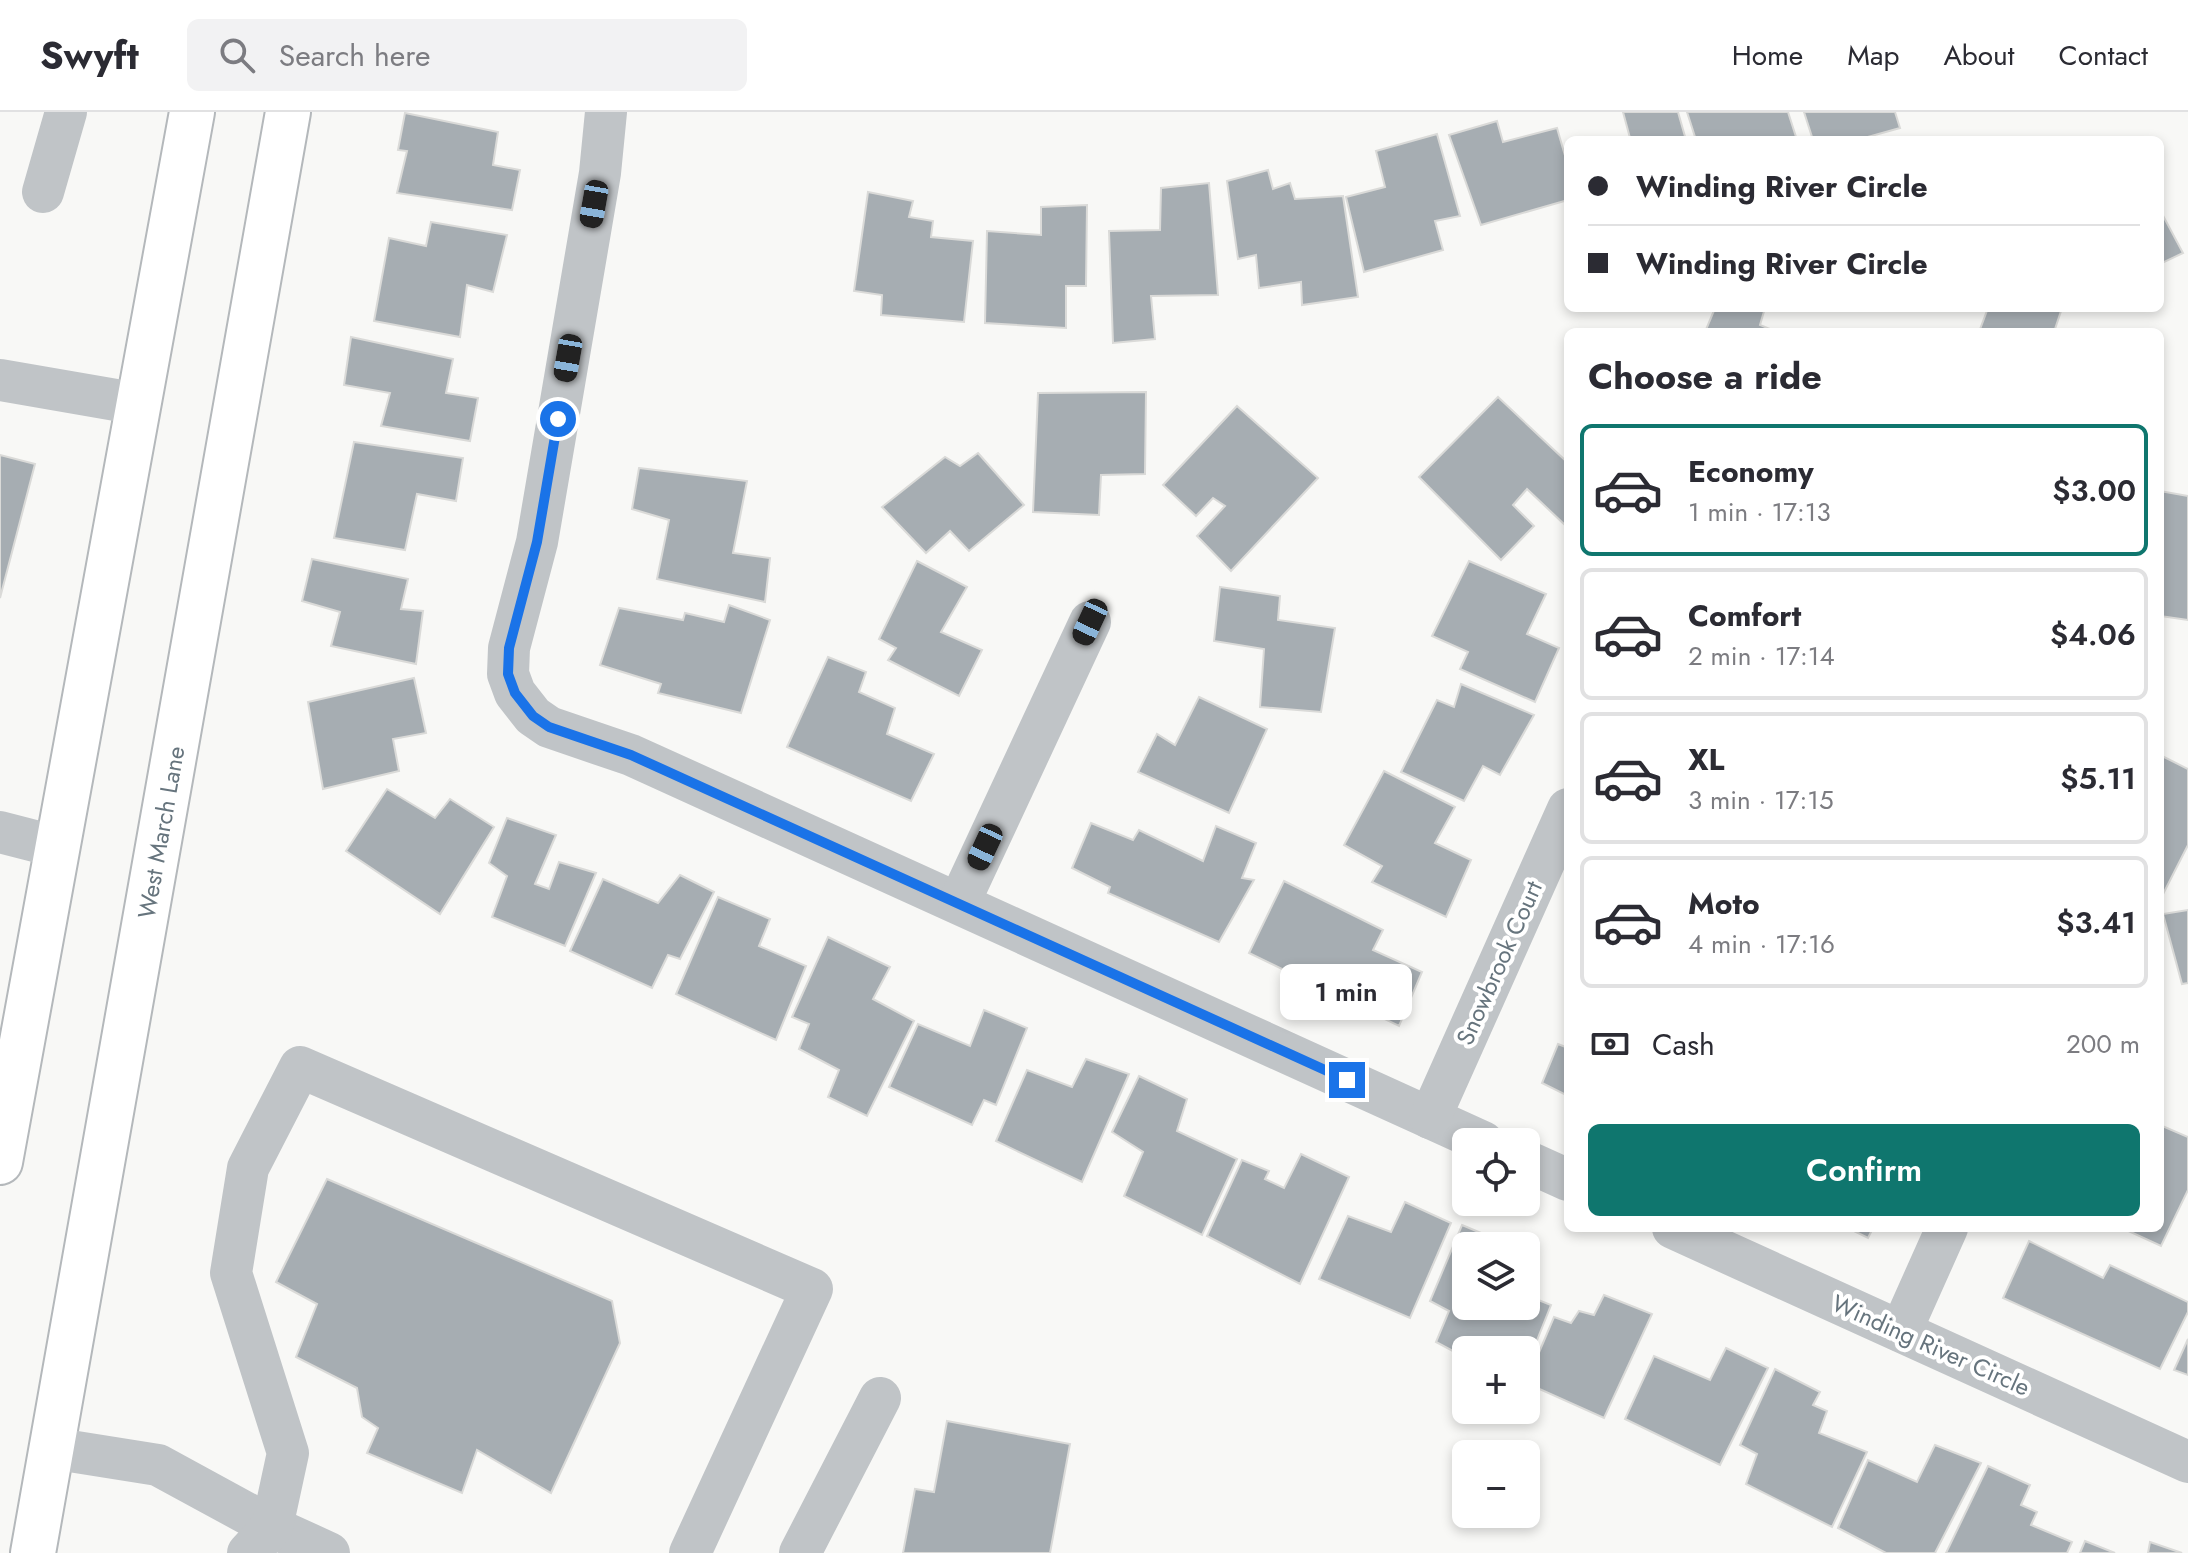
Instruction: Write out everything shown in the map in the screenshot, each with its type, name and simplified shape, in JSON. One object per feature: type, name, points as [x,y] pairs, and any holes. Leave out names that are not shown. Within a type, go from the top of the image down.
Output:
[{"type":"main road","points":[[0,1162],[192,112]]},
{"type":"main road","name":"West March Lane","points":[[33,1553],[288,112]]},
{"type":"street","points":[[43,192],[66,112]]},
{"type":"street","points":[[606,112],[600,173],[537,542],[509,648],[508,674],[515,693],[533,716],[549,727],[631,755],[1452,1128]]},
{"type":"street","points":[[0,380],[139,404]]},
{"type":"street","points":[[959,903],[1090,622]]},
{"type":"street","name":"Snowbrook Court","points":[[1430,1118],[1564,818]]},
{"type":"street","points":[[0,832],[58,847]]},
{"type":"street","points":[[260,1540],[288,1453],[231,1273],[248,1168],[300,1067],[812,1289],[690,1553]]},
{"type":"street","points":[[1540,1167],[1564,1178]]},
{"type":"street","name":"Winding River Circle","points":[[1682,1232],[2188,1462]]},
{"type":"street","points":[[1901,1331],[1945,1232]]},
{"type":"street","points":[[800,1553],[880,1398]]},
{"type":"street","points":[[51,1448],[158,1465],[260,1540],[329,1553]]},
{"type":"building","points":[[1623,112],[1678,112],[1685,136],[1629,136]]},
{"type":"building","points":[[1687,112],[1788,112],[1796,136],[1695,136]]},
{"type":"building","points":[[1804,112],[1895,112],[1900,128],[1871,136],[1812,136]]},
{"type":"building","points":[[405,113],[498,132],[493,165],[520,170],[512,210],[397,193],[407,151],[398,150]]},
{"type":"building","points":[[1497,121],[1503,142],[1557,128],[1564,152],[1564,201],[1481,225],[1449,135]]},
{"type":"building","points":[[1437,134],[1460,216],[1435,221],[1443,250],[1364,272],[1346,197],[1385,187],[1376,151]]},
{"type":"building","points":[[1268,170],[1273,189],[1290,183],[1295,199],[1343,196],[1358,297],[1302,305],[1301,282],[1259,288],[1256,255],[1238,259],[1227,181]]},
{"type":"building","points":[[1209,183],[1218,295],[1151,296],[1155,339],[1113,343],[1109,231],[1160,230],[1161,188]]},
{"type":"building","points":[[868,192],[913,201],[909,217],[933,221],[931,237],[973,241],[964,322],[881,315],[882,295],[854,291]]},
{"type":"building","points":[[1087,205],[1086,286],[1066,286],[1066,328],[985,323],[987,231],[1041,235],[1041,207]]},
{"type":"building","points":[[2164,217],[2183,253],[2164,262]]},
{"type":"building","points":[[431,222],[507,235],[493,292],[467,285],[460,337],[374,321],[389,238],[426,246]]},
{"type":"building","points":[[1713,312],[1764,312],[1760,325],[1767,328],[1707,328]]},
{"type":"building","points":[[1986,312],[2061,312],[2055,328],[1980,328]]},
{"type":"building","points":[[351,337],[453,359],[446,393],[478,398],[470,441],[381,426],[390,393],[344,385]]},
{"type":"building","points":[[1146,392],[1145,474],[1101,475],[1099,515],[1033,512],[1038,393]]},
{"type":"building","points":[[1498,397],[1564,459],[1564,524],[1527,489],[1513,505],[1534,526],[1501,560],[1419,477]]},
{"type":"building","points":[[1237,406],[1318,478],[1231,571],[1197,536],[1225,506],[1213,498],[1196,516],[1163,485]]},
{"type":"building","points":[[354,442],[463,458],[456,501],[417,494],[405,550],[334,538]]},
{"type":"building","points":[[978,453],[1024,505],[969,551],[950,531],[926,553],[882,507],[945,457],[960,466]]},
{"type":"building","points":[[0,455],[35,464],[0,598]]},
{"type":"building","points":[[639,468],[747,481],[733,553],[770,558],[765,602],[657,579],[669,520],[632,509]]},
{"type":"building","points":[[2164,492],[2188,496],[2188,620],[2164,617]]},
{"type":"building","points":[[312,559],[408,579],[401,609],[423,611],[416,664],[331,646],[340,612],[302,601]]},
{"type":"building","points":[[917,561],[967,587],[941,632],[982,650],[959,696],[888,660],[896,648],[879,639]]},
{"type":"building","points":[[1469,561],[1546,594],[1527,634],[1559,648],[1535,702],[1460,669],[1468,652],[1432,636]]},
{"type":"building","points":[[1220,587],[1280,596],[1278,620],[1335,628],[1321,712],[1260,707],[1264,649],[1214,641]]},
{"type":"building","points":[[729,605],[770,620],[741,713],[658,693],[661,684],[600,665],[619,608],[683,620],[685,613],[724,622]]},
{"type":"building","points":[[828,657],[866,672],[859,692],[895,708],[887,734],[934,754],[911,801],[787,747]]},
{"type":"building","points":[[414,678],[426,733],[393,739],[399,771],[323,789],[308,702]]},
{"type":"building","points":[[1461,684],[1534,715],[1500,775],[1483,766],[1464,801],[1401,772],[1437,700],[1454,707]]},
{"type":"building","points":[[1199,697],[1267,729],[1229,813],[1138,772],[1157,734],[1175,745]]},
{"type":"building","points":[[2164,757],[2188,769],[2188,845],[2164,892]]},
{"type":"building","points":[[1384,771],[1455,807],[1435,843],[1471,860],[1446,917],[1372,882],[1382,866],[1344,845]]},
{"type":"building","points":[[387,789],[435,818],[450,799],[494,827],[440,914],[346,851]]},
{"type":"building","points":[[507,818],[556,835],[535,884],[549,889],[559,862],[596,873],[565,946],[492,917],[507,876],[489,863]]},
{"type":"building","points":[[1091,823],[1133,840],[1139,830],[1203,861],[1216,826],[1256,843],[1242,878],[1254,880],[1219,942],[1108,893],[1110,887],[1072,868]]},
{"type":"building","points":[[680,875],[714,892],[680,959],[668,955],[652,988],[570,951],[603,879],[658,903]]},
{"type":"building","points":[[1284,881],[1383,930],[1373,950],[1422,972],[1399,1026],[1249,953]]},
{"type":"building","points":[[718,897],[770,919],[759,946],[806,966],[776,1040],[676,994]]},
{"type":"building","points":[[2188,910],[2188,983],[2182,984],[2164,914]]},
{"type":"building","points":[[828,937],[890,967],[873,999],[914,1021],[867,1116],[828,1097],[839,1070],[799,1049],[809,1024],[792,1017]]},
{"type":"building","points":[[984,1010],[1027,1028],[996,1105],[984,1100],[972,1125],[889,1087],[918,1024],[970,1046]]},
{"type":"building","points":[[1558,1044],[1564,1046],[1564,1094],[1542,1083]]},
{"type":"building","points":[[1086,1059],[1129,1074],[1082,1182],[996,1141],[1027,1070],[1072,1087]]},
{"type":"building","points":[[1139,1076],[1187,1099],[1177,1131],[1237,1159],[1202,1235],[1124,1196],[1143,1152],[1112,1132]]},
{"type":"building","points":[[2164,1127],[2188,1137],[2188,1190],[2161,1246],[2131,1232],[2164,1232]]},
{"type":"building","points":[[1301,1154],[1349,1177],[1300,1284],[1207,1236],[1242,1160],[1269,1171],[1265,1179],[1284,1188]]},
{"type":"building","points":[[327,1179],[612,1301],[620,1343],[551,1493],[477,1450],[462,1493],[367,1453],[378,1428],[362,1417],[357,1388],[296,1357],[317,1304],[276,1282]]},
{"type":"building","points":[[1405,1202],[1451,1223],[1410,1318],[1319,1279],[1348,1216],[1391,1232]]},
{"type":"building","points":[[1462,1225],[1479,1232],[1459,1232]]},
{"type":"building","points":[[1856,1232],[1871,1232],[1868,1238]]},
{"type":"building","points":[[2029,1241],[2103,1278],[2110,1265],[2188,1302],[2188,1312],[2160,1369],[2003,1298]]},
{"type":"building","points":[[1452,1249],[1452,1320],[1540,1320],[1540,1301],[1551,1305],[1539,1336],[1452,1336],[1452,1351],[1436,1342],[1449,1311],[1430,1301]]},
{"type":"building","points":[[1604,1295],[1652,1314],[1604,1418],[1540,1389],[1540,1350],[1554,1317],[1571,1323],[1579,1311],[1594,1315]]},
{"type":"building","points":[[2188,1339],[2188,1375],[2174,1370]]},
{"type":"building","points":[[1726,1348],[1768,1368],[1720,1465],[1625,1419],[1654,1356],[1710,1380]]},
{"type":"building","points":[[1775,1369],[1820,1392],[1813,1405],[1827,1411],[1819,1433],[1867,1452],[1832,1527],[1746,1484],[1757,1454],[1740,1445]]},
{"type":"building","points":[[947,1421],[1070,1444],[1050,1553],[903,1553],[915,1489],[934,1492]]},
{"type":"building","points":[[1935,1445],[1981,1463],[1935,1553],[1886,1553],[1838,1528],[1868,1460],[1917,1482]]},
{"type":"building","points":[[1988,1466],[2030,1485],[2021,1505],[2037,1512],[2031,1525],[2072,1542],[2067,1553],[1946,1553]]},
{"type":"building","points":[[2085,1541],[2115,1553],[2080,1553]]},
{"type":"building","points":[[2150,1542],[2182,1553],[2148,1553]]},
{"type":"route","points":[[558,419],[537,542],[509,648],[508,674],[515,693],[533,716],[549,727],[631,755],[1347,1080]]}]
